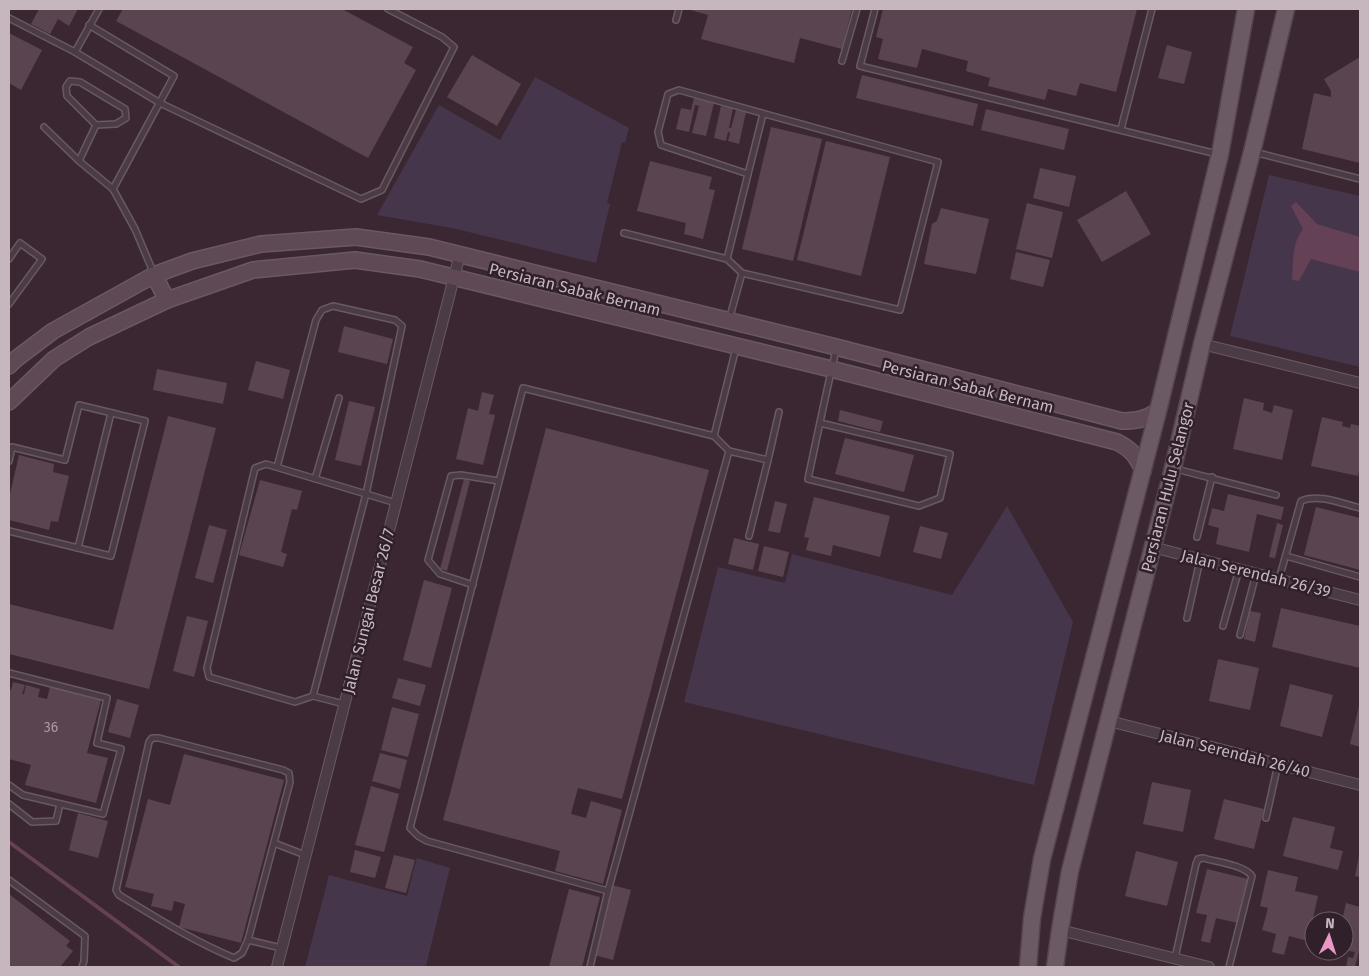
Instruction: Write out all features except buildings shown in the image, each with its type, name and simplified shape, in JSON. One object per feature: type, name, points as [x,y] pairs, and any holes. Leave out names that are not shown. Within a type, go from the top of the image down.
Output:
[{"type":"main road","name":"Persiaran Hulu Selangor","points":[[1028,967],[1032,918],[1042,859],[1143,471],[1220,154],[1246,9]]},
{"type":"main road","name":"Persiaran Hulu Selangor","points":[[1055,967],[1070,871],[1173,468],[1286,9]]},
{"type":"main road","points":[[1282,29],[1292,9]]},
{"type":"street","name":"Persiaran Sabak Bernam","points":[[11,359],[53,331],[154,275],[192,262],[261,244],[356,237],[429,247],[460,254],[729,320],[1122,421],[1142,419],[1158,411]]},
{"type":"street","name":"Jalan Sungai Besar 26/7","points":[[277,967],[460,254]]},
{"type":"street","name":"Persiaran Sabak Bernam","points":[[9,402],[54,359],[89,337],[167,300],[253,270],[355,260],[420,269],[454,277],[831,369],[1117,442],[1130,449],[1138,457],[1143,471]]},
{"type":"street","points":[[154,275],[167,300]]},
{"type":"street","points":[[1202,344],[1360,383]]},
{"type":"street","name":"Jalan Serendah 26/39","points":[[1152,547],[1360,600]]},
{"type":"street","name":"Jalan Serendah 26/40","points":[[1109,721],[1360,785]]},
{"type":"street","points":[[1060,930],[1209,967]]},
{"type":"lane","points":[[75,52],[100,9]]},
{"type":"lane","points":[[9,18],[75,52],[160,102],[361,199],[382,190],[454,47],[442,37],[388,9]]},
{"type":"lane","points":[[676,20],[679,9]]},
{"type":"lane","points":[[842,62],[857,9]]},
{"type":"lane","points":[[875,9],[860,66],[1220,154]]},
{"type":"lane","points":[[1121,129],[1152,9]]},
{"type":"lane","points":[[90,24],[174,76],[113,189]]},
{"type":"lane","points":[[70,81],[80,82],[125,109],[126,118],[116,124],[96,125],[67,96],[66,87],[70,81]]},
{"type":"lane","points":[[624,233],[727,259],[742,273],[900,310],[938,162],[679,90],[668,94],[658,132],[661,145],[748,174]]},
{"type":"lane","points":[[727,259],[763,114]]},
{"type":"lane","points":[[79,161],[96,125]]},
{"type":"lane","points":[[44,127],[79,161],[113,189],[135,229],[154,275]]},
{"type":"lane","points":[[1252,152],[1360,179]]},
{"type":"lane","points":[[9,258],[20,243],[42,259],[9,304]]},
{"type":"lane","points":[[729,320],[742,273]]},
{"type":"lane","points":[[277,467],[316,320],[322,310],[333,306],[394,320],[402,326],[366,494],[313,696]]},
{"type":"lane","points":[[714,436],[737,346]]},
{"type":"lane","points":[[820,423],[950,454],[940,498],[919,506],[808,478],[836,347]]},
{"type":"lane","points":[[608,891],[427,840],[418,836],[410,828],[523,388],[714,436],[730,451],[768,460]]},
{"type":"lane","points":[[315,479],[339,398]]},
{"type":"lane","points":[[9,461],[12,447],[65,460],[79,405],[144,421],[111,556],[9,530]]},
{"type":"lane","points":[[749,536],[779,412]]},
{"type":"lane","points":[[78,548],[111,413]]},
{"type":"lane","points":[[590,967],[608,891],[730,451]]},
{"type":"lane","points":[[344,704],[313,696],[295,702],[209,677],[207,668],[255,468],[266,464],[396,503]]},
{"type":"lane","points":[[1173,468],[1276,495]]},
{"type":"lane","points":[[473,585],[440,574],[428,560],[451,476],[461,475],[499,481]]},
{"type":"lane","points":[[1197,537],[1212,478]]},
{"type":"lane","points":[[1279,579],[1301,502],[1308,498],[1319,498],[1360,508]]},
{"type":"lane","points":[[1286,556],[1360,577]]},
{"type":"lane","points":[[1187,618],[1200,559]]},
{"type":"lane","points":[[1223,626],[1239,569]]},
{"type":"lane","points":[[1240,636],[1257,574]]},
{"type":"lane","points":[[9,673],[108,698],[97,743],[121,749],[104,814],[23,795],[9,785]]},
{"type":"lane","points":[[152,738],[159,738],[284,770],[289,773],[290,782],[248,940],[242,953],[234,958],[204,946],[119,895],[116,890],[149,742],[152,738]]},
{"type":"lane","points":[[1266,818],[1278,764]]},
{"type":"lane","points":[[9,804],[32,822],[56,821],[60,804]]},
{"type":"lane","points":[[274,843],[305,855]]},
{"type":"lane","points":[[1175,959],[1196,864],[1198,859],[1204,858],[1248,871],[1252,876],[1229,967]]},
{"type":"lane","points":[[9,880],[85,936],[82,967]]},
{"type":"lane","points":[[248,940],[282,948]]},
{"type":"shaded area","points":[[535,77],[629,128],[625,143],[622,142],[607,203],[610,204],[596,263],[452,228],[377,215],[439,105],[500,140]]},
{"type":"shaded area","points":[[1269,175],[1360,196],[1360,367],[1230,336]]},
{"type":"shaded area","points":[[1296,202],[1317,224],[1360,237],[1360,272],[1311,259],[1299,281],[1292,280],[1295,247],[1299,234],[1303,229],[1291,206]]},
{"type":"shaded area","points":[[1007,506],[1073,622],[1034,785],[684,702],[718,567],[785,583],[792,554],[952,595]]},
{"type":"shaded area","points":[[417,858],[450,868],[426,966],[429,967],[305,967],[329,875],[407,896]]},
{"type":"waterway","points":[[9,842],[179,967]]}]
